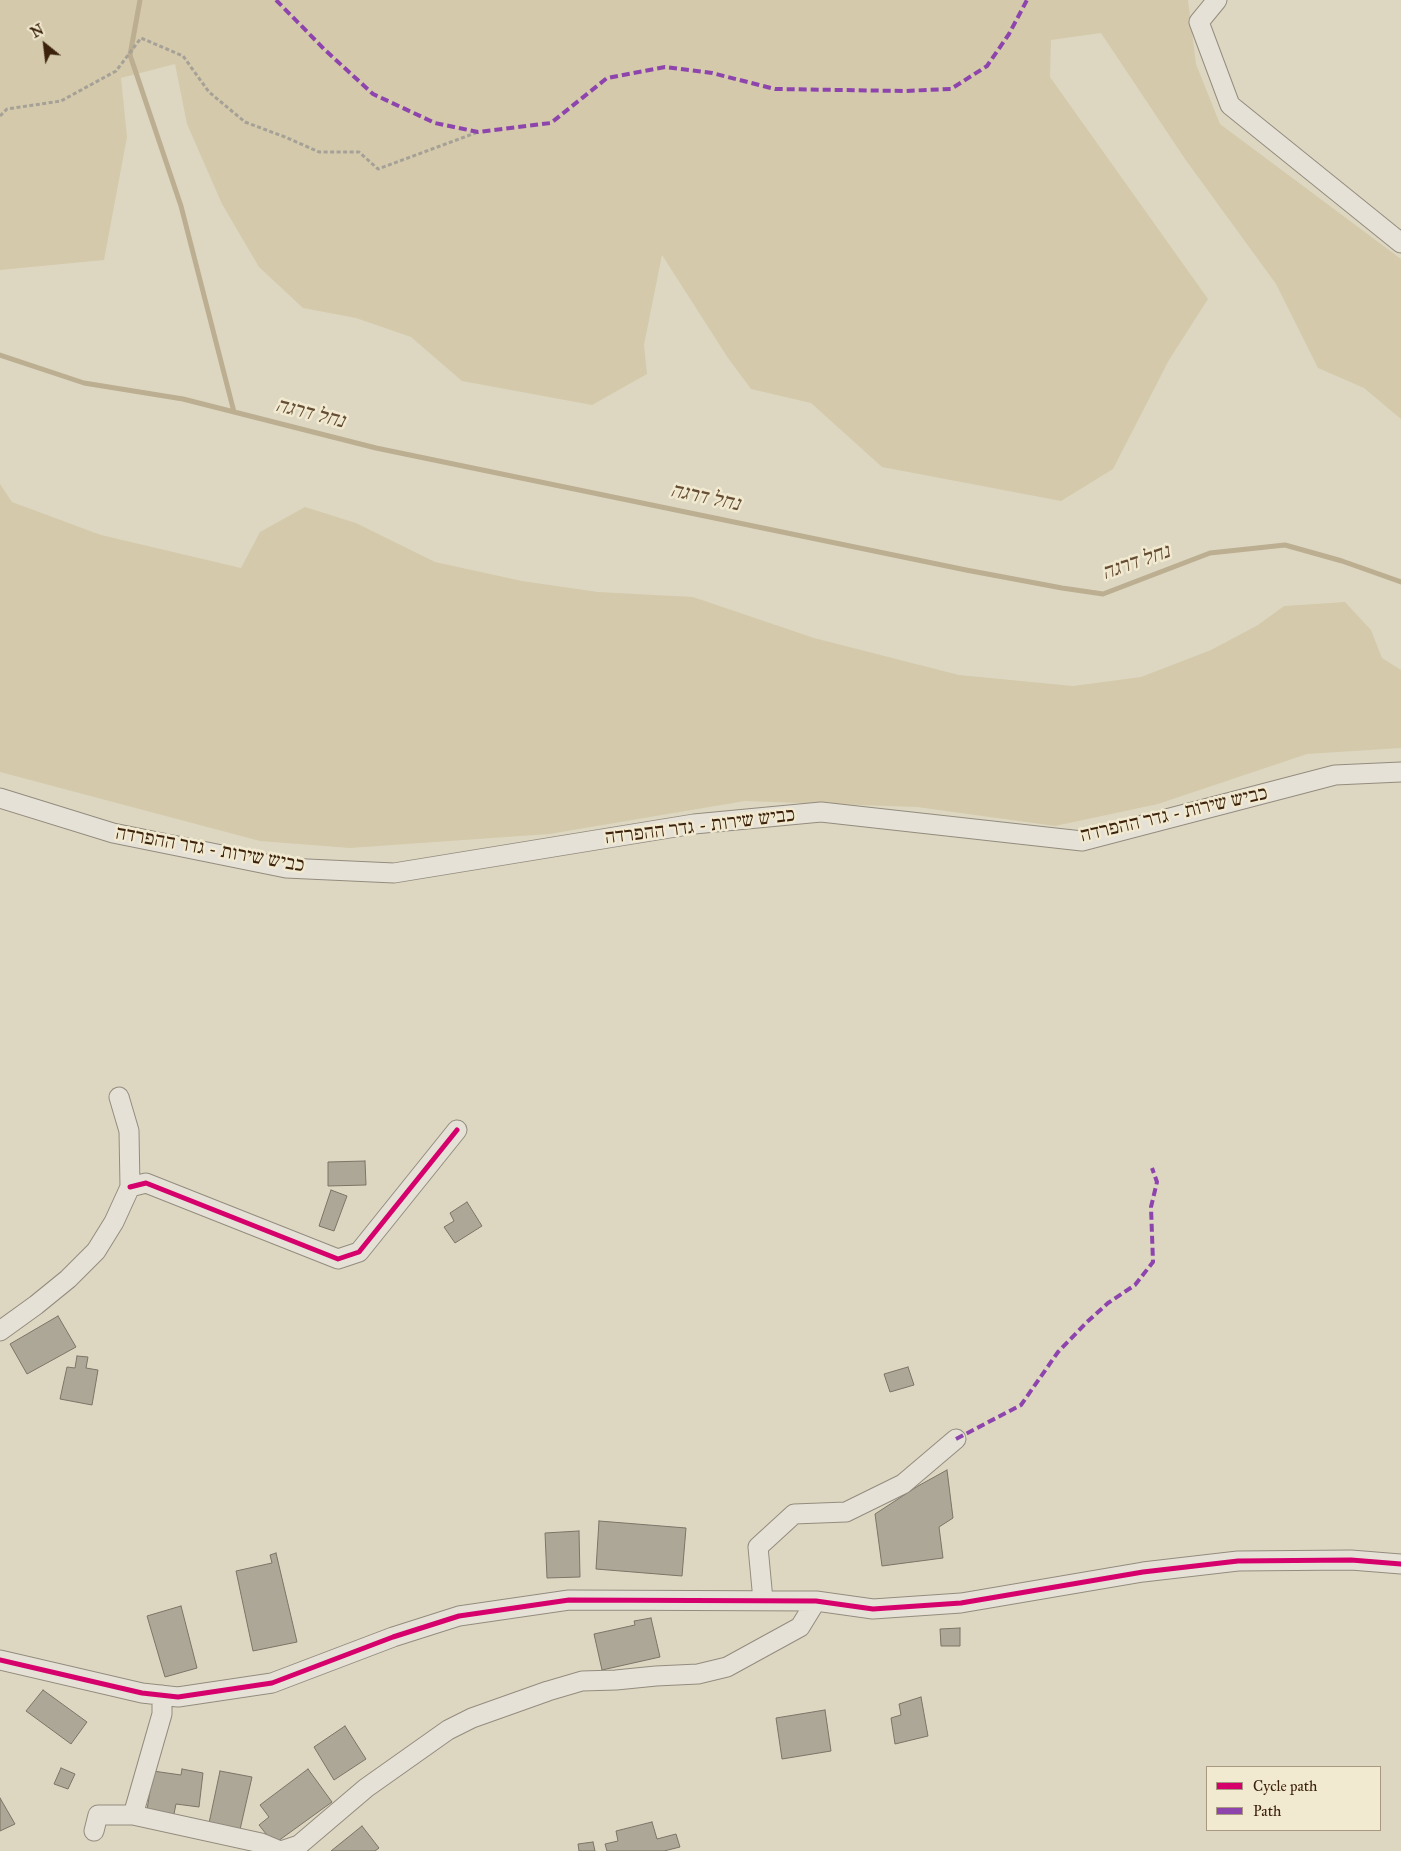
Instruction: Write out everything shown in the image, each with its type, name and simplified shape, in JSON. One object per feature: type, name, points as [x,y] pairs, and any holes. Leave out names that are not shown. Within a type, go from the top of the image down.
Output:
[{"type":"street","points":[[1217,0],[1199,22],[1230,105],[1401,243]]},
{"type":"street","name":"כביש שירות - גדר ההפרדה","points":[[0,798],[113,833],[286,868],[394,873],[694,824],[821,812],[1082,841],[1336,775],[1401,772]]},
{"type":"street","points":[[0,1331],[68,1279],[96,1251],[114,1222],[130,1188],[130,1131],[119,1097]]},
{"type":"street","points":[[130,1188],[146,1183],[338,1259],[359,1252],[457,1130]]},
{"type":"street","points":[[763,1600],[758,1547],[794,1514],[846,1512],[903,1484],[956,1439]]},
{"type":"street","points":[[0,1660],[142,1693],[178,1697],[272,1683],[393,1637],[459,1616],[568,1600],[816,1601],[873,1608],[960,1603],[1143,1572],[1238,1561],[1350,1560],[1401,1564]]},
{"type":"street","points":[[94,1831],[98,1815],[134,1815],[261,1843],[280,1851],[299,1845],[366,1788],[448,1730],[472,1718],[548,1690],[582,1681],[698,1674],[727,1667],[800,1627],[816,1601]]},
{"type":"street","points":[[134,1815],[162,1714],[162,1695]]},
{"type":"path","points":[[0,116],[7,109],[61,101],[77,93],[116,71],[141,38],[183,56],[209,92],[245,122],[286,136],[319,152],[359,152],[378,170],[478,132]]},
{"type":"shaded area","points":[[0,0],[1188,0],[1196,64],[1220,124],[1401,259],[1401,419],[1364,388],[1318,368],[1276,284],[1185,159],[1101,33],[1051,40],[1050,77],[1208,299],[1169,360],[1113,469],[1061,501],[882,467],[811,403],[751,389],[728,358],[662,255],[644,345],[647,374],[592,405],[462,381],[411,337],[356,318],[303,308],[259,267],[222,204],[187,124],[175,64],[121,78],[127,137],[104,260],[0,270]]},
{"type":"shaded area","points":[[0,484],[12,502],[101,535],[241,568],[260,532],[305,507],[356,523],[435,562],[522,581],[598,592],[693,597],[814,638],[959,675],[1073,686],[1141,677],[1211,650],[1258,625],[1284,606],[1345,602],[1371,630],[1382,658],[1401,670],[1401,748],[1307,754],[1158,804],[1055,826],[917,807],[745,801],[549,834],[350,848],[260,841],[0,772]]},
{"type":"building","points":[[365,1161],[366,1185],[328,1186],[328,1162]]},
{"type":"building","points":[[331,1190],[347,1196],[334,1231],[319,1226]]},
{"type":"building","points":[[467,1202],[482,1226],[455,1243],[444,1227],[454,1221],[450,1213]]},
{"type":"building","points":[[58,1316],[76,1347],[27,1374],[10,1344]]},
{"type":"building","points":[[77,1356],[88,1357],[86,1368],[98,1370],[92,1405],[60,1399],[67,1367],[75,1368]]},
{"type":"building","points":[[908,1367],[914,1385],[890,1392],[884,1374]]},
{"type":"building","points":[[947,1470],[953,1518],[939,1527],[943,1558],[882,1566],[875,1514]]},
{"type":"building","points":[[599,1521],[686,1528],[682,1576],[596,1569]]},
{"type":"building","points":[[579,1531],[580,1577],[547,1578],[545,1533]]},
{"type":"building","points":[[276,1553],[297,1642],[253,1651],[236,1571],[272,1563],[270,1555]]},
{"type":"building","points":[[181,1606],[197,1668],[165,1677],[147,1616]]},
{"type":"building","points":[[651,1618],[660,1657],[602,1670],[594,1634],[635,1625],[634,1621]]},
{"type":"building","points":[[960,1628],[960,1646],[941,1646],[940,1629]]},
{"type":"building","points":[[43,1690],[87,1722],[71,1744],[26,1711]]},
{"type":"building","points":[[921,1697],[928,1736],[895,1744],[891,1718],[901,1715],[899,1704]]},
{"type":"building","points":[[825,1710],[831,1751],[782,1759],[776,1718]]},
{"type":"building","points":[[345,1726],[366,1759],[334,1780],[314,1747]]},
{"type":"building","points":[[61,1768],[75,1774],[68,1789],[54,1784]]},
{"type":"building","points":[[182,1769],[203,1773],[199,1807],[176,1804],[174,1814],[147,1810],[153,1771],[181,1775]]},
{"type":"building","points":[[308,1769],[332,1802],[274,1844],[259,1825],[269,1817],[260,1805]]},
{"type":"building","points":[[220,1771],[252,1777],[239,1834],[208,1828]]},
{"type":"building","points":[[0,1798],[15,1824],[0,1831]]},
{"type":"building","points":[[652,1822],[657,1839],[676,1834],[680,1847],[664,1851],[607,1851],[605,1844],[618,1841],[616,1831]]},
{"type":"building","points":[[362,1826],[379,1848],[375,1851],[331,1851]]},
{"type":"building","points":[[593,1842],[595,1851],[579,1851],[578,1844]]},
{"type":"waterway","points":[[140,0],[130,55],[181,206],[234,412]]},
{"type":"waterway","name":"נחל דרגה","points":[[0,355],[84,383],[183,399],[376,448],[966,570],[1062,588],[1103,594],[1210,553],[1285,545],[1342,561],[1401,582]]},
{"type":"marked path","points":[[276,0],[325,50],[373,94],[435,123],[478,132],[551,123],[607,78],[665,67],[712,73],[775,89],[904,91],[951,89],[987,66],[1009,34],[1027,0]]},
{"type":"marked path","points":[[956,1439],[1021,1405],[1058,1352],[1108,1303],[1135,1285],[1153,1262],[1151,1207],[1157,1182],[1152,1168]]},
{"type":"cycle path","points":[[130,1187],[146,1183],[338,1259],[359,1252],[457,1130]]},
{"type":"cycle path","points":[[0,1660],[142,1693],[178,1697],[272,1683],[393,1637],[459,1616],[569,1600],[816,1601],[873,1609],[961,1603],[1143,1572],[1238,1561],[1351,1560],[1401,1564]]}]
